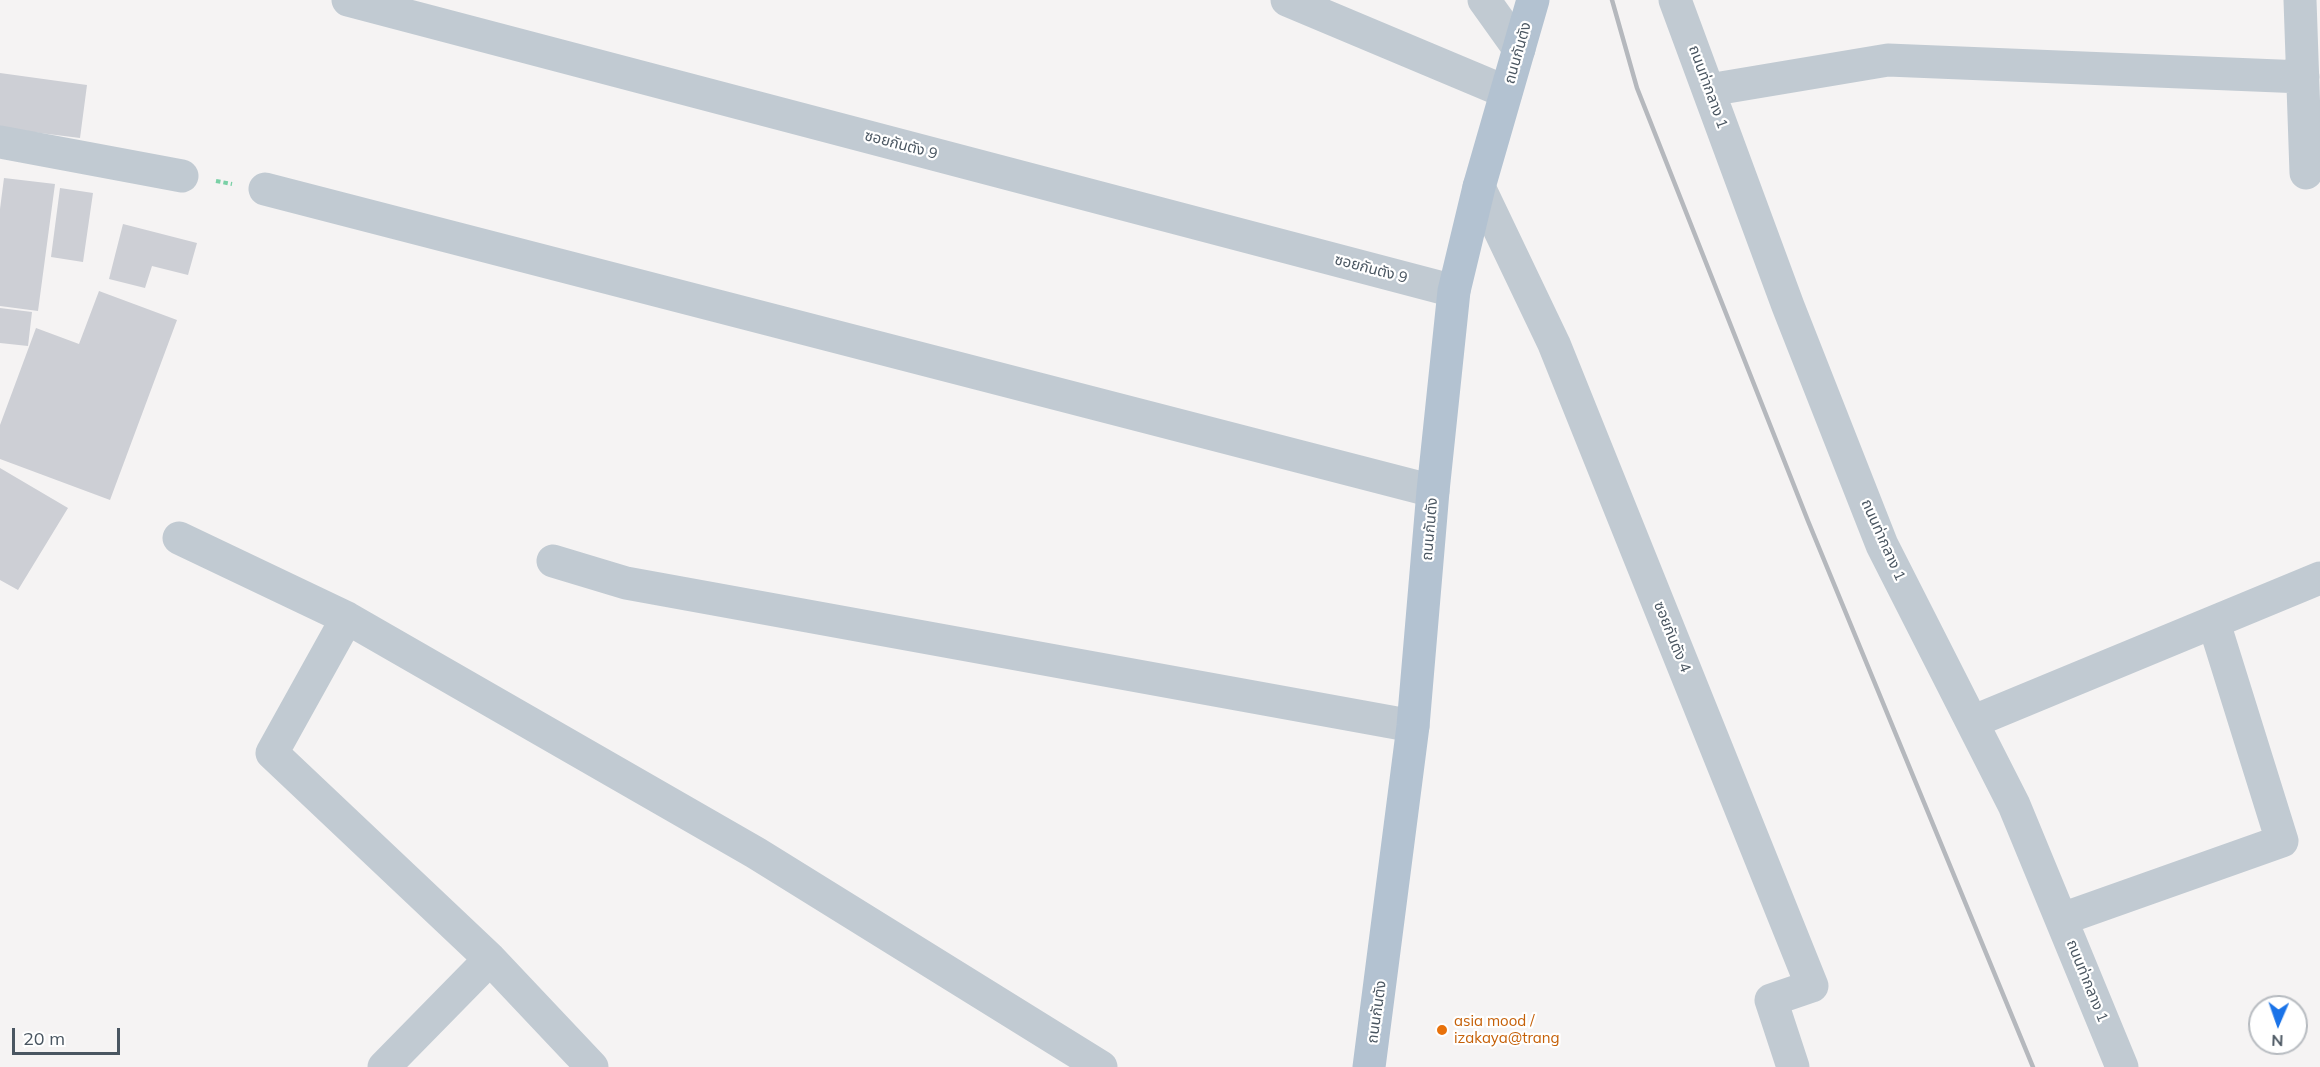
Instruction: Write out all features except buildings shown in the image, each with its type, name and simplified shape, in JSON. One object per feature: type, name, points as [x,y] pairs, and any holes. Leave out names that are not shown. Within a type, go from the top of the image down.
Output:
[{"type":"main road","name":"ถนนกันตัง","points":[[1369,1067],[1413,726],[1433,491],[1454,291],[1479,187],[1533,0]]},
{"type":"street","name":"ซอยกันตัง 9","points":[[348,0],[1454,291]]},
{"type":"street","points":[[1287,0],[1506,92]]},
{"type":"street","points":[[1484,0],[1519,49]]},
{"type":"street","name":"ถนนท่ากลาง 1","points":[[1675,0],[1788,306],[1882,545],[2014,805],[2122,1067]]},
{"type":"street","points":[[2300,0],[2306,173]]},
{"type":"street","points":[[1709,90],[1888,60],[2303,77]]},
{"type":"street","points":[[0,142],[182,176]]},
{"type":"street","name":"ซอยกันตัง 4","points":[[1479,187],[1554,344],[1812,986],[1771,1000],[1793,1067]]},
{"type":"street","points":[[265,189],[1433,491]]},
{"type":"street","points":[[178,538],[347,618],[756,854],[1101,1067]]},
{"type":"street","points":[[553,561],[638,585],[1413,726]]},
{"type":"street","points":[[1972,722],[2320,578]]},
{"type":"street","points":[[347,618],[272,753],[490,959],[592,1067]]},
{"type":"street","points":[[2062,920],[2282,842],[2214,623]]},
{"type":"street","points":[[384,1067],[490,959]]},
{"type":"path","points":[[182,176],[265,189]]},
{"type":"railway","points":[[1612,0],[1637,88],[1808,521],[2033,1067]]},
{"type":"place","name":"asia mood / izakaya@trang","points":[[1442,1030]]}]
